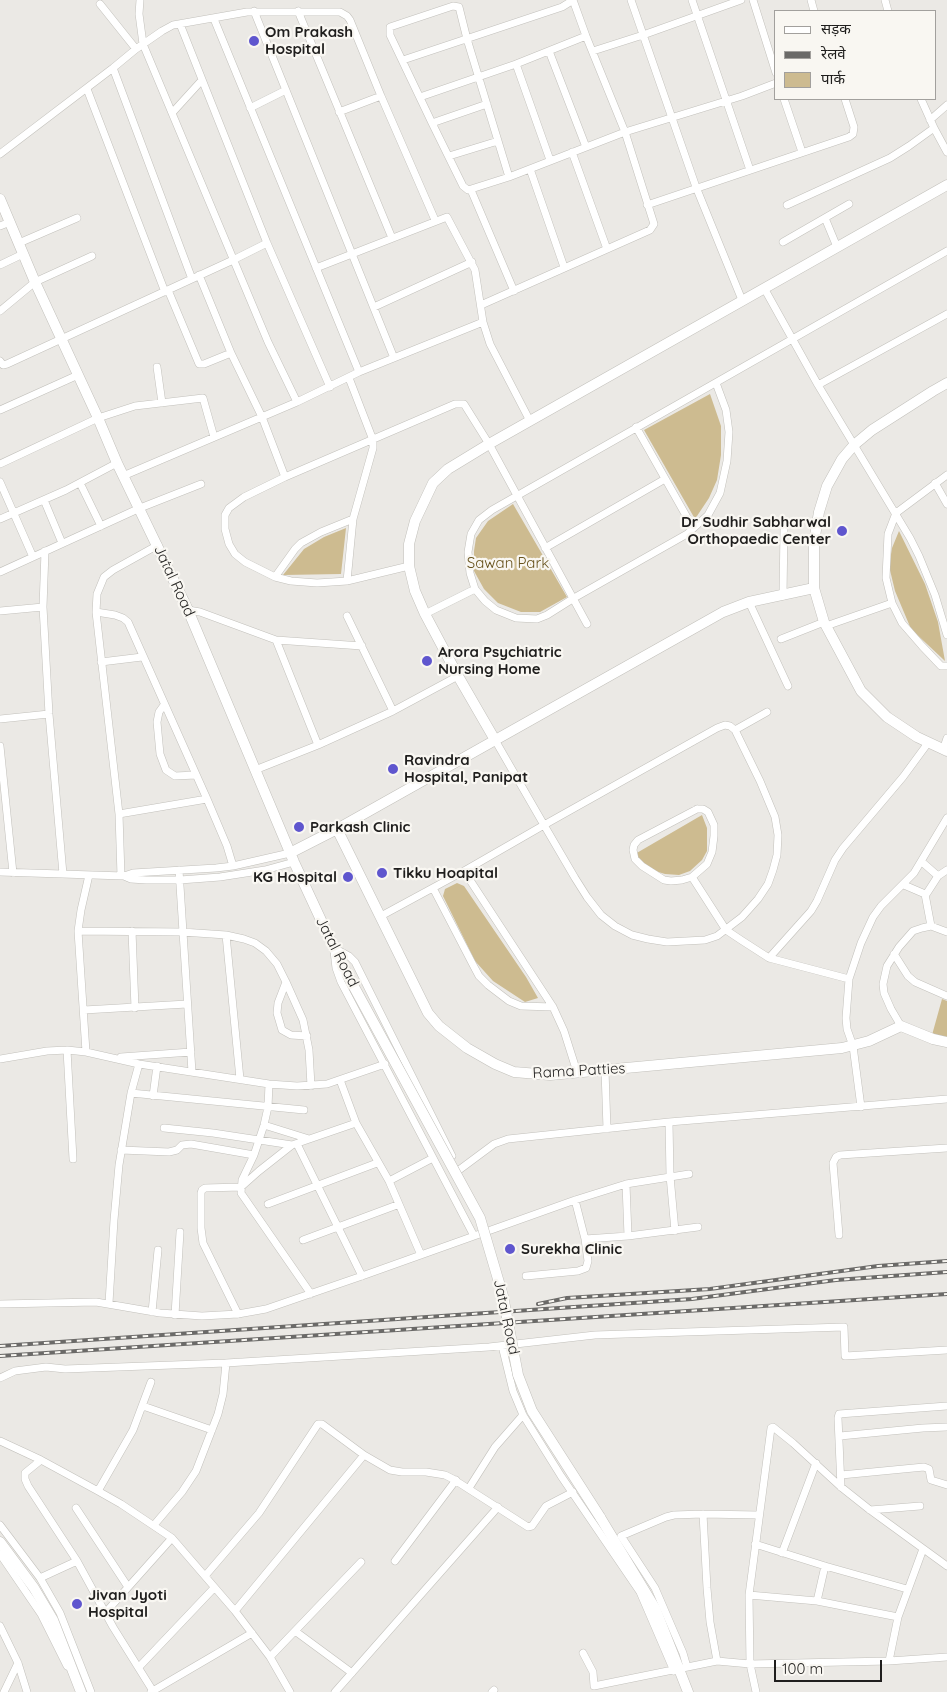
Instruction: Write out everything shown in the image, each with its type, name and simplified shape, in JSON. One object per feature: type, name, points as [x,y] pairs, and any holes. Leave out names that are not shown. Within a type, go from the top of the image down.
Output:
[{"type":"street","points":[[140,0],[139,14],[143,44],[268,342],[297,402]]},
{"type":"street","points":[[403,60],[562,7],[572,0],[625,132],[647,205],[654,221],[653,228],[481,305]]},
{"type":"street","points":[[631,0],[696,187],[742,300]]},
{"type":"street","points":[[692,0],[750,170]]},
{"type":"street","points":[[593,51],[741,0]]},
{"type":"street","points":[[753,0],[774,67]]},
{"type":"street","points":[[100,4],[136,48]]},
{"type":"street","points":[[509,177],[460,11],[456,6],[390,26],[390,35],[464,189],[472,190],[509,177],[625,132],[774,84]]},
{"type":"street","points":[[254,11],[394,358]]},
{"type":"street","points":[[298,11],[392,238]]},
{"type":"street","points":[[0,154],[114,68],[136,48],[162,31],[180,24],[214,19],[240,12],[340,12],[347,16],[435,220]]},
{"type":"street","points":[[214,19],[358,372]]},
{"type":"street","points":[[180,24],[268,243],[330,387]]},
{"type":"street","points":[[420,97],[516,64],[586,36]]},
{"type":"street","points":[[550,51],[586,147]]},
{"type":"street","points":[[516,64],[550,160]]},
{"type":"street","points":[[114,68],[192,278]]},
{"type":"street","points":[[172,113],[202,80]]},
{"type":"street","points":[[86,89],[166,291],[198,364],[204,364],[231,353]]},
{"type":"street","points":[[250,108],[286,90]]},
{"type":"street","points":[[339,112],[381,96]]},
{"type":"street","points":[[784,100],[802,152]]},
{"type":"street","points":[[647,205],[849,137],[853,134],[854,127],[845,100]]},
{"type":"street","points":[[921,100],[947,152]]},
{"type":"street","points":[[432,124],[487,104]]},
{"type":"street","points":[[930,120],[947,105]]},
{"type":"street","points":[[787,204],[890,158],[934,128]]},
{"type":"street","points":[[449,156],[498,141]]},
{"type":"street","points":[[572,152],[607,249]]},
{"type":"street","points":[[530,169],[564,267]]},
{"type":"street","points":[[380,916],[464,871],[544,825],[717,728],[725,725],[735,730],[775,817],[778,835],[774,870],[768,884],[758,899],[726,930],[717,936],[705,940],[667,942],[632,935],[615,926],[601,915],[587,898],[544,825],[458,676],[425,614],[415,590],[409,566],[414,521],[433,483],[448,469],[947,185]]},
{"type":"street","points":[[472,190],[514,291]]},
{"type":"street","name":"Jatal Road","points":[[0,199],[35,282],[117,463],[188,610],[292,858],[334,948],[480,1218],[503,1296],[518,1375],[532,1411],[600,1516],[656,1608],[688,1692]]},
{"type":"street","points":[[783,242],[849,204]]},
{"type":"street","points":[[316,268],[435,220],[444,217],[450,219],[472,262],[477,278],[483,322],[490,344],[530,421]]},
{"type":"street","points":[[19,243],[77,218]]},
{"type":"street","points":[[825,218],[837,246]]},
{"type":"street","points":[[0,226],[10,222]]},
{"type":"street","points":[[0,361],[3,365],[7,364],[62,340],[268,243]]},
{"type":"street","points":[[716,383],[726,410],[729,432],[727,461],[720,494],[708,514],[687,534],[574,598],[548,615],[536,619],[505,615],[496,610],[475,589],[470,572],[468,552],[471,534],[479,520],[492,510],[947,251]]},
{"type":"street","points":[[0,265],[23,254]]},
{"type":"street","points":[[0,311],[35,282],[92,256]]},
{"type":"street","points":[[374,307],[472,262]]},
{"type":"street","points":[[200,275],[231,353],[262,417],[285,477]]},
{"type":"street","points":[[764,288],[818,385],[896,513],[919,556],[935,594],[947,635]]},
{"type":"street","points":[[818,385],[947,314]]},
{"type":"street","points":[[123,476],[297,402],[358,372],[483,322]]},
{"type":"street","points":[[157,367],[162,403]]},
{"type":"street","points":[[0,410],[78,375]]},
{"type":"street","points":[[347,581],[353,519],[373,448],[373,440],[349,378]]},
{"type":"street","points":[[947,383],[872,430],[854,445],[842,459],[827,486],[819,512],[814,542],[814,588],[825,624],[861,691],[887,717],[928,743],[945,751],[947,738]]},
{"type":"street","points":[[0,464],[98,418],[135,406],[203,398],[214,437]]},
{"type":"street","points":[[409,566],[347,581],[317,583],[275,578],[245,562],[235,554],[228,544],[224,522],[225,515],[229,508],[244,497],[285,477],[459,403],[467,407],[489,444],[587,624]]},
{"type":"street","points":[[636,427],[694,528]]},
{"type":"street","points":[[0,519],[80,483],[117,463]]},
{"type":"street","points":[[947,475],[896,513],[888,534],[886,553],[886,578],[892,603],[902,623],[941,666],[947,666]]},
{"type":"street","points":[[546,548],[665,479]]},
{"type":"street","points":[[0,482],[33,557]]},
{"type":"street","points":[[80,483],[101,526]]},
{"type":"street","points":[[936,483],[947,504]]},
{"type":"street","points":[[0,572],[140,508],[201,484]]},
{"type":"street","points":[[44,500],[62,543]]},
{"type":"street","points":[[275,578],[294,549],[301,542],[353,519]]},
{"type":"street","points":[[783,596],[784,528]]},
{"type":"street","points":[[122,876],[118,814],[96,612],[97,594],[104,577],[158,545]]},
{"type":"street","points":[[46,551],[43,607],[49,714],[63,874]]},
{"type":"street","points":[[0,872],[122,876],[138,880],[180,880],[254,872],[292,858],[337,829],[724,612],[749,602],[814,588]]},
{"type":"street","points":[[425,614],[475,589]]},
{"type":"street","points":[[749,602],[788,686]]},
{"type":"street","points":[[782,639],[892,603]]},
{"type":"street","points":[[0,611],[43,607]]},
{"type":"street","points":[[188,610],[200,612],[276,640],[362,646]]},
{"type":"street","points":[[96,612],[115,615],[128,622],[207,799],[233,866]]},
{"type":"street","points":[[347,616],[392,711]]},
{"type":"street","points":[[276,640],[318,745]]},
{"type":"street","points":[[101,662],[142,657]]},
{"type":"street","points":[[255,770],[318,745],[392,711],[458,676]]},
{"type":"street","points":[[164,705],[159,712],[157,722],[160,754],[166,770],[175,776],[196,775]]},
{"type":"street","points":[[735,730],[767,712]]},
{"type":"street","points":[[0,718],[49,714]]},
{"type":"street","points":[[769,958],[811,911],[817,902],[835,860],[843,848],[904,777],[928,743]]},
{"type":"street","points":[[0,746],[13,872]]},
{"type":"street","points":[[118,814],[207,799]]},
{"type":"street","points":[[697,809],[703,809],[708,812],[714,825],[712,852],[707,864],[692,877],[682,880],[664,880],[642,866],[635,858],[633,850],[638,840],[697,809]]},
{"type":"street","points":[[861,1107],[853,1046],[847,1029],[849,979],[861,943],[873,917],[922,862],[947,818]]},
{"type":"street","name":"Rama Patties","points":[[337,829],[428,1013],[439,1026],[468,1048],[495,1064],[514,1072],[550,1075],[853,1046],[869,1041],[901,1026]]},
{"type":"street","points":[[122,876],[133,872],[233,866],[292,858]]},
{"type":"street","points":[[922,862],[938,876]]},
{"type":"street","points":[[179,870],[192,1072]]},
{"type":"street","points":[[925,894],[938,876],[947,870]]},
{"type":"street","points":[[464,871],[553,1007],[564,1031],[577,1072]]},
{"type":"street","points":[[86,1052],[78,931],[89,875]]},
{"type":"street","points":[[692,877],[726,930],[769,958],[849,979]]},
{"type":"street","points":[[904,884],[925,894]]},
{"type":"street","points":[[433,888],[479,976],[488,985],[509,1001],[521,1006],[553,1007]]},
{"type":"street","points":[[925,894],[931,926]]},
{"type":"street","points":[[947,932],[931,926],[914,931],[894,954],[887,966],[882,984],[884,994],[901,1026],[933,1039],[947,1042]]},
{"type":"street","points":[[78,931],[182,932],[226,935],[244,939],[266,950],[277,964],[297,1005],[307,1036],[311,1086]]},
{"type":"street","points":[[132,931],[135,1008]]},
{"type":"street","points":[[226,935],[240,1079]]},
{"type":"street","points":[[334,948],[336,968],[341,982],[474,1236]]},
{"type":"street","points":[[334,948],[349,956],[355,962],[491,1230]]},
{"type":"street","points":[[894,954],[908,976],[915,982],[947,996]]},
{"type":"street","points":[[286,982],[278,1003],[277,1013],[282,1030],[292,1035],[307,1036]]},
{"type":"street","points":[[84,1010],[187,1004]]},
{"type":"street","points":[[0,1060],[47,1051],[67,1050],[86,1052],[139,1064],[269,1084],[311,1086],[340,1080],[385,1064]]},
{"type":"street","points":[[67,1050],[74,1160]]},
{"type":"street","points":[[112,1058],[191,1052]]},
{"type":"street","points":[[109,1303],[114,1220],[121,1150],[131,1093],[139,1064]]},
{"type":"street","points":[[153,1096],[157,1066]]},
{"type":"street","points":[[605,1070],[607,1130]]},
{"type":"street","points":[[340,1080],[356,1123],[389,1182],[421,1255]]},
{"type":"street","points":[[269,1084],[268,1106],[260,1140],[244,1175],[241,1187],[243,1197],[311,1294]]},
{"type":"street","points":[[131,1093],[304,1110]]},
{"type":"street","points":[[459,1170],[494,1144],[501,1141],[669,1122],[947,1099]]},
{"type":"street","points":[[669,1122],[670,1176],[675,1231]]},
{"type":"street","points":[[238,1314],[204,1243],[201,1228],[201,1193],[205,1188],[241,1187],[259,1170],[295,1144],[356,1123]]},
{"type":"street","points":[[264,1125],[309,1140]]},
{"type":"street","points":[[164,1128],[295,1144]]},
{"type":"street","points":[[121,1150],[169,1152],[177,1150],[182,1145],[191,1144],[254,1155]]},
{"type":"street","points":[[295,1144],[362,1276]]},
{"type":"street","points":[[838,1235],[833,1163],[836,1157],[840,1155],[947,1148]]},
{"type":"street","points":[[389,1182],[433,1158]]},
{"type":"street","points":[[268,1204],[377,1163]]},
{"type":"street","points":[[0,1304],[96,1302],[152,1312],[202,1316],[266,1310],[575,1200],[626,1184],[688,1174]]},
{"type":"street","points":[[626,1184],[628,1236]]},
{"type":"street","points":[[526,1276],[586,1268],[588,1261],[585,1239],[575,1200]]},
{"type":"street","points":[[303,1240],[398,1204]]},
{"type":"street","points":[[585,1239],[628,1236],[698,1227]]},
{"type":"street","points":[[175,1315],[180,1232]]},
{"type":"street","points":[[152,1312],[158,1250]]},
{"type":"street","points":[[0,1378],[15,1371],[46,1367],[65,1369],[226,1363],[502,1346],[595,1335],[844,1327],[845,1356],[947,1350]]},
{"type":"street","points":[[502,1346],[513,1391],[522,1416],[640,1592],[680,1669]]},
{"type":"street","points":[[154,1525],[182,1492],[198,1465],[212,1430],[223,1394],[226,1363]]},
{"type":"street","points":[[98,1491],[127,1441],[143,1406],[151,1382]]},
{"type":"street","points":[[143,1406],[212,1430]]},
{"type":"street","points":[[841,1487],[838,1416],[840,1414],[947,1406]]},
{"type":"street","points":[[469,1488],[495,1447],[522,1416]]},
{"type":"street","points":[[205,1576],[258,1513],[316,1425],[322,1424],[364,1455],[394,1471],[446,1475],[527,1527],[530,1527],[546,1506],[573,1492]]},
{"type":"street","points":[[756,1692],[750,1664],[749,1595],[758,1515],[771,1428],[816,1463],[841,1487],[870,1510],[947,1566]]},
{"type":"street","points":[[840,1436],[923,1428],[947,1428]]},
{"type":"street","points":[[0,1441],[42,1460],[98,1491],[172,1538],[252,1634],[270,1658],[290,1692]]},
{"type":"street","points":[[234,1611],[364,1455]]},
{"type":"street","points":[[42,1460],[27,1471],[25,1479],[77,1562],[113,1626],[139,1666],[152,1692],[252,1634]]},
{"type":"street","points":[[782,1553],[816,1463]]},
{"type":"street","points":[[841,1475],[924,1467],[929,1469],[931,1480],[947,1485]]},
{"type":"street","points":[[395,1561],[456,1480]]},
{"type":"street","points":[[870,1510],[920,1506]]},
{"type":"street","points":[[335,1692],[498,1507]]},
{"type":"street","points":[[76,1508],[128,1587]]},
{"type":"street","points":[[680,1669],[683,1653],[655,1588],[621,1536],[666,1517],[703,1514],[758,1515]]},
{"type":"street","points":[[703,1514],[710,1622],[717,1661]]},
{"type":"street","points":[[0,1525],[40,1578],[60,1613],[91,1692]]},
{"type":"street","points":[[106,1612],[172,1538]]},
{"type":"street","points":[[0,1542],[34,1588],[54,1620],[80,1689]]},
{"type":"street","points":[[755,1544],[907,1589]]},
{"type":"street","points":[[889,1661],[898,1617],[923,1549]]},
{"type":"street","points":[[0,1554],[41,1614],[64,1662],[80,1689]]},
{"type":"street","points":[[40,1578],[77,1562]]},
{"type":"street","points":[[270,1658],[361,1562]]},
{"type":"street","points":[[817,1601],[825,1566]]},
{"type":"street","points":[[139,1666],[214,1588]]},
{"type":"street","points":[[749,1595],[817,1601],[898,1617]]},
{"type":"street","points":[[0,1626],[18,1663],[27,1692]]},
{"type":"street","points":[[294,1631],[352,1673]]},
{"type":"street","points":[[582,1653],[593,1672],[594,1689],[717,1661],[750,1664],[889,1661],[947,1657]]},
{"type":"street","points":[[4,1692],[18,1663]]},
{"type":"green space","points":[[710,394],[721,426],[721,455],[717,480],[709,498],[695,519],[644,430]]},
{"type":"green space","name":"Sawan Park","points":[[513,504],[567,597],[540,612],[521,612],[498,603],[484,589],[474,571],[476,538],[488,521]]},
{"type":"green space","points":[[346,528],[341,574],[283,575],[304,549],[324,537]]},
{"type":"green space","points":[[899,531],[925,584],[938,622],[945,661],[911,629],[895,591],[889,566],[892,548]]},
{"type":"green space","points":[[702,815],[707,828],[707,851],[702,860],[690,871],[679,875],[665,874],[643,866],[635,854]]},
{"type":"green space","points":[[457,883],[464,886],[526,977],[538,998],[525,1002],[493,981],[475,961],[443,896],[445,889]]},
{"type":"green space","points":[[942,999],[947,1001],[947,1037],[932,1035]]},
{"type":"railway","points":[[538,1304],[567,1298],[710,1289],[878,1266],[947,1261]]},
{"type":"railway","points":[[0,1346],[692,1299],[836,1280],[947,1272]]},
{"type":"railway","points":[[0,1356],[947,1294]]},
{"type":"place","name":"Om Prakash Hospital","points":[[254,41]]},
{"type":"place","name":"Dr Sudhir Sabharwal Orthopaedic Center","points":[[842,531]]},
{"type":"place","name":"Arora Psychiatric Nursing Home","points":[[427,661]]},
{"type":"place","name":"Ravindra Hospital, Panipat","points":[[393,769]]},
{"type":"place","name":"Parkash Clinic","points":[[299,827]]},
{"type":"place","name":"Tikku Hoapital","points":[[382,873]]},
{"type":"place","name":"KG Hospital","points":[[348,877]]},
{"type":"place","name":"Surekha Clinic","points":[[510,1249]]},
{"type":"place","name":"Jivan Jyoti Hospital","points":[[77,1604]]}]
